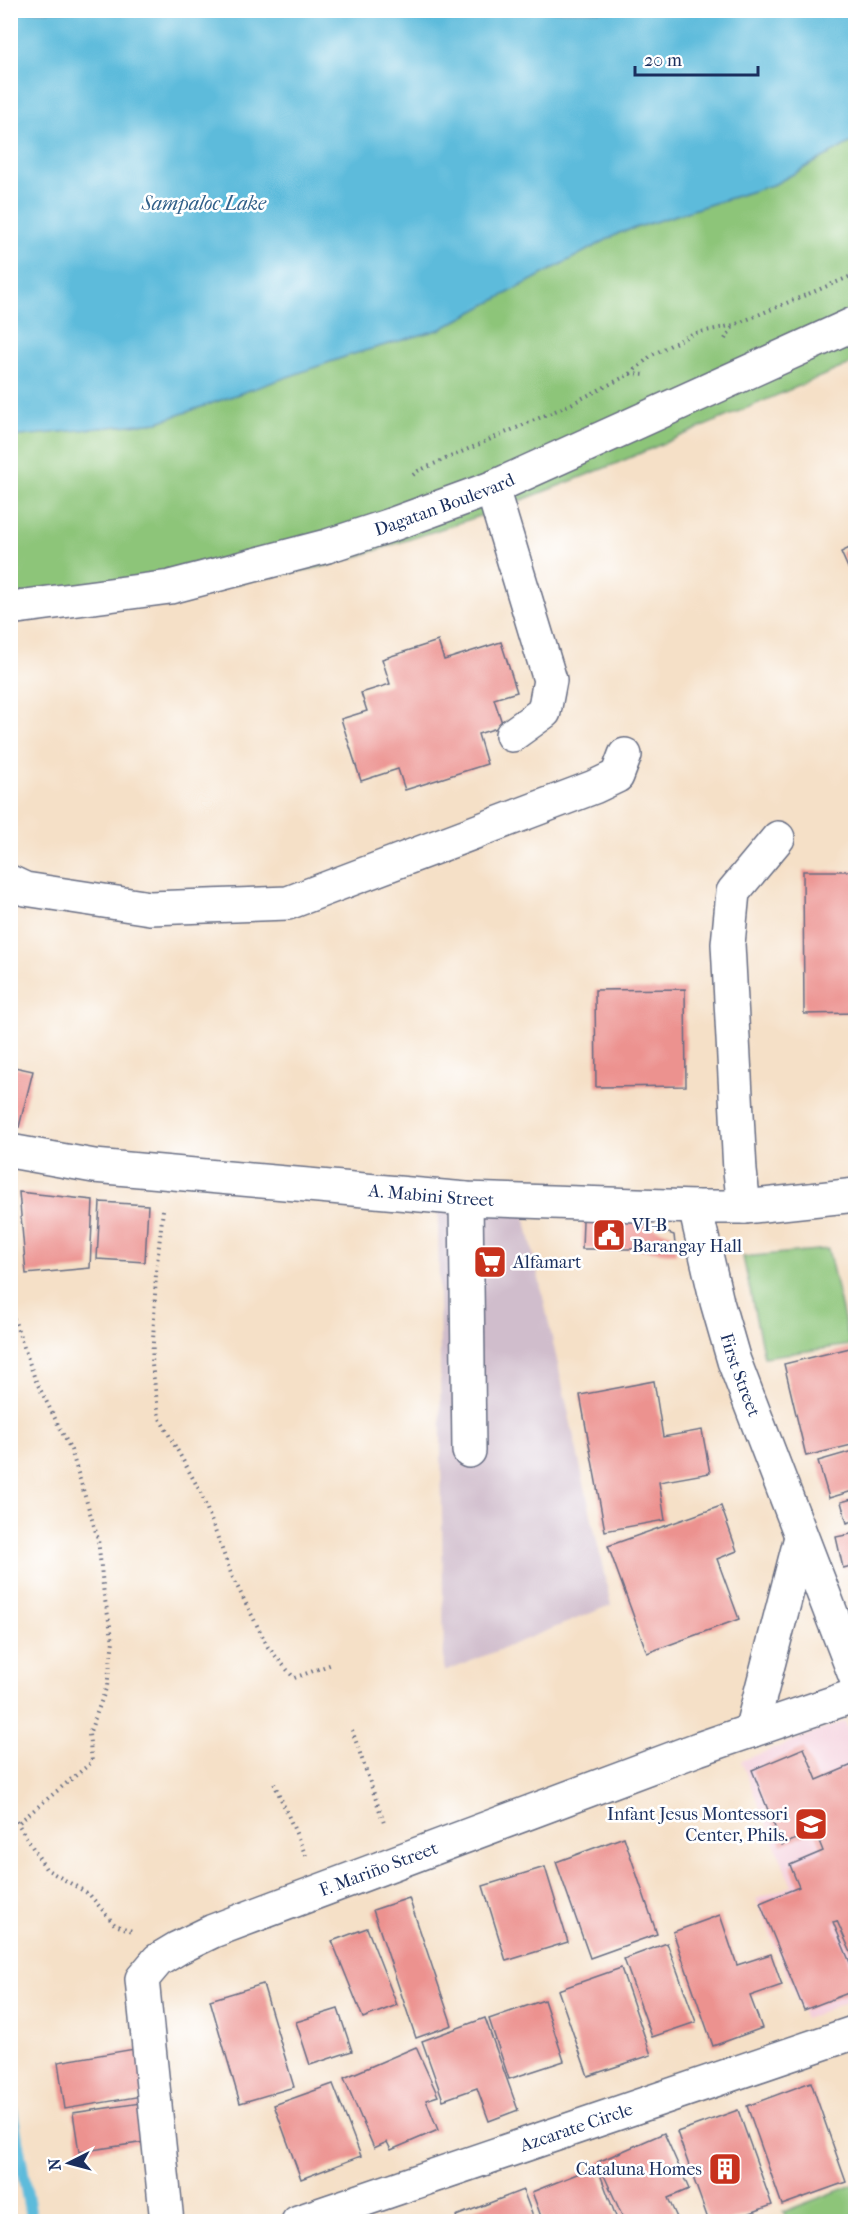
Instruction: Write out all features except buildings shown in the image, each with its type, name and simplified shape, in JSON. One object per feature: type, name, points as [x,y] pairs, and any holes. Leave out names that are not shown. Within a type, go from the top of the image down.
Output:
[{"type":"street","name":"Dagatan Boulevard","points":[[10,608],[170,587],[327,546],[492,488],[855,323]]},
{"type":"street","points":[[492,488],[550,680],[543,711],[513,735]]},
{"type":"street","points":[[10,882],[25,889],[150,908],[288,903],[594,787],[617,776],[625,755]]},
{"type":"street","points":[[744,1207],[740,1171],[728,944],[733,892],[778,838]]},
{"type":"street","name":"A. Mabini Street","points":[[10,1151],[94,1166],[167,1174],[466,1199],[744,1207],[855,1195]]},
{"type":"street","points":[[466,1199],[469,1451]]},
{"type":"street","name":"First Street","points":[[695,1207],[717,1302],[734,1361],[855,1678]]},
{"type":"street","points":[[751,1731],[801,1537]]},
{"type":"street","name":"F. Mariño Street","points":[[167,2222],[142,1979],[158,1960],[178,1947],[213,1931],[320,1890],[855,1695]]},
{"type":"street","name":"Azcarate Circle","points":[[298,2222],[855,2032]]},
{"type":"path","points":[[410,478],[418,471],[510,432],[630,374],[651,355],[692,334],[734,325],[855,274]]},
{"type":"path","points":[[167,1174],[156,1272],[152,1365],[159,1418],[201,1493],[232,1576],[268,1647],[294,1678],[332,1664]]},
{"type":"path","points":[[10,1246],[14,1276],[12,1319],[35,1379],[71,1450],[98,1539],[104,1595],[113,1641],[107,1686],[89,1734],[92,1762],[17,1824]]},
{"type":"path","points":[[352,1730],[398,1862]]},
{"type":"path","points":[[274,1783],[320,1890]]},
{"type":"path","points":[[10,1811],[46,1869],[89,1893],[115,1925],[178,1947]]},
{"type":"shaded area","points":[[438,1211],[524,1211],[611,1605],[444,1672]]},
{"type":"shaded area","name":"Infant Jesus Montessori Center, Phils.","points":[[845,1721],[855,1748],[855,1998],[805,2019],[756,1899],[792,1886],[741,1761]]},
{"type":"green space","points":[[855,140],[855,362],[615,464],[483,515],[331,565],[173,596],[11,619],[10,437],[158,422],[350,355],[441,329],[619,233],[775,184]]},
{"type":"green space","points":[[828,1249],[850,1345],[764,1357],[743,1257]]},
{"type":"green space","points":[[855,2184],[855,2221],[787,2221],[783,2212]]},
{"type":"water","name":"Sampaloc Lake","points":[[10,11],[855,11],[855,140],[775,184],[619,233],[441,329],[350,355],[158,422],[11,437]]},
{"type":"waterway","points":[[10,2100],[32,2222]]},
{"type":"place","name":"VI-B Barangay Hall","points":[[609,1235]]},
{"type":"place","name":"Alfamart","points":[[490,1262]]},
{"type":"place","name":"Infant Jesus Montessori Center, Phils.","points":[[811,1824]]},
{"type":"place","name":"Cataluna Homes","points":[[725,2169]]}]
